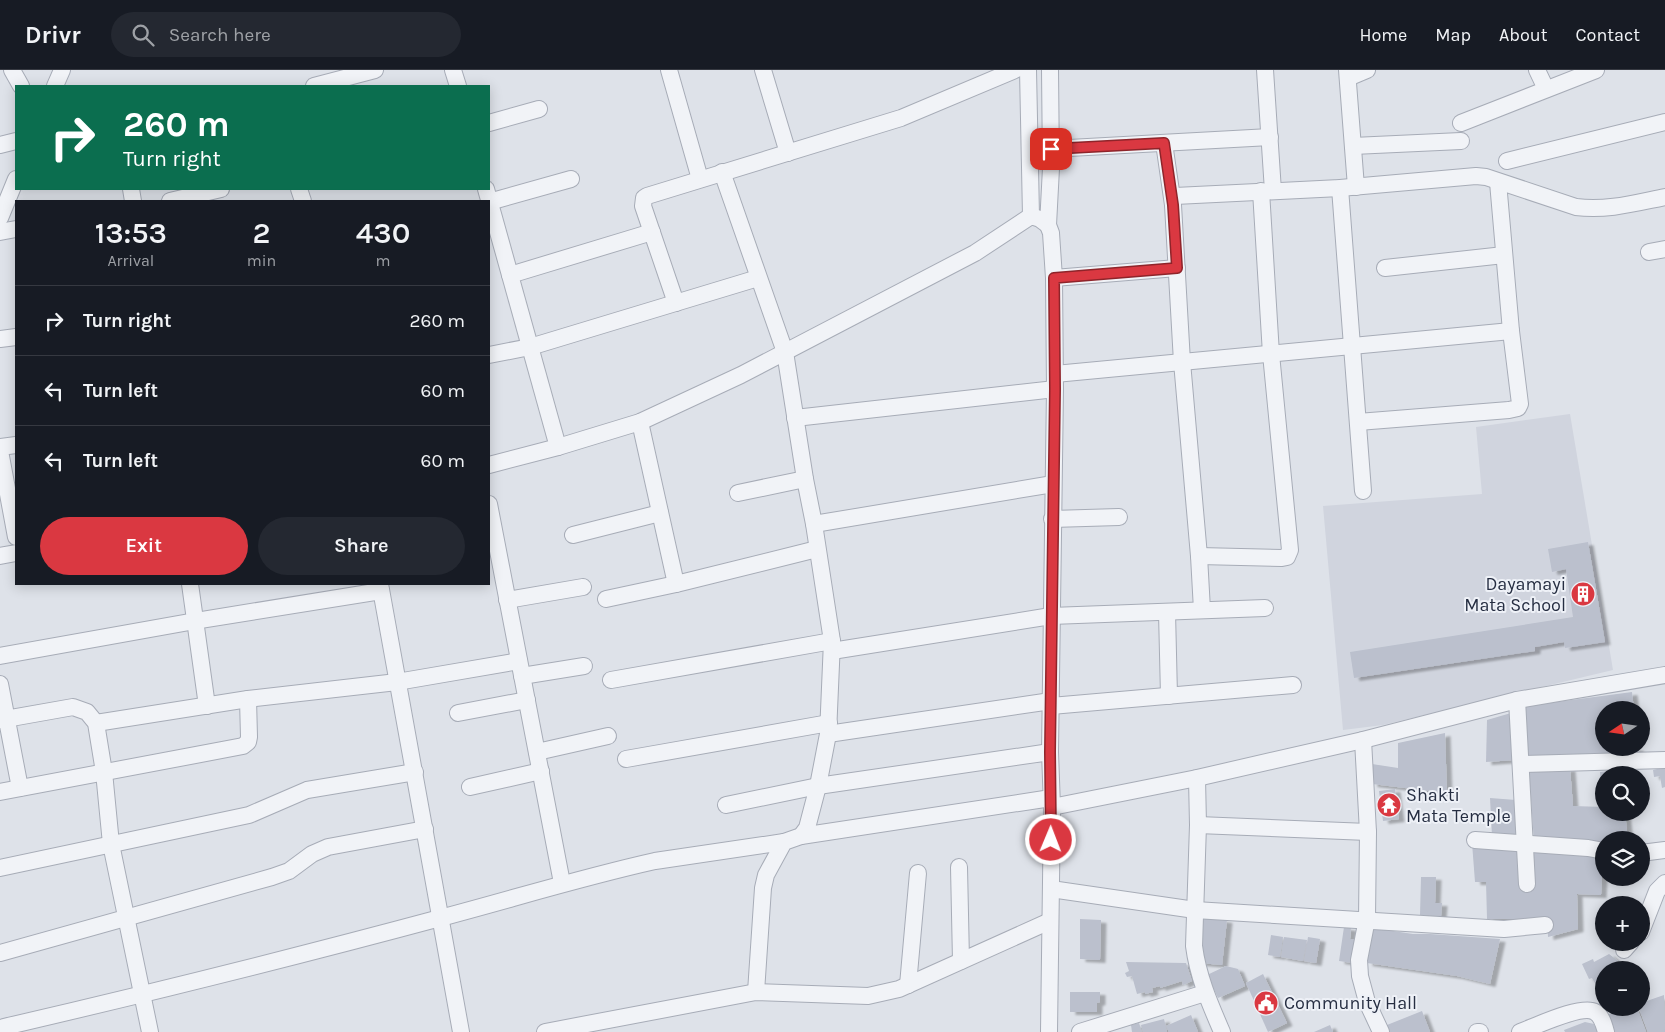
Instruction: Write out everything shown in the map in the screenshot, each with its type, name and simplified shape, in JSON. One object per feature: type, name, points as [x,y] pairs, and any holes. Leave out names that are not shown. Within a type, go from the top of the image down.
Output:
[{"type":"street","points":[[12,70],[20,85]]},
{"type":"street","points":[[55,85],[62,70]]},
{"type":"street","points":[[318,85],[376,70]]},
{"type":"street","points":[[454,70],[458,85]]},
{"type":"street","points":[[669,70],[700,179]]},
{"type":"street","points":[[763,70],[788,153]]},
{"type":"street","points":[[676,303],[643,206],[644,198],[722,172],[901,118],[1015,70]]},
{"type":"street","points":[[1028,70],[1031,216]]},
{"type":"street","points":[[1049,1032],[1051,616],[1055,381],[1054,278],[1051,233],[1048,225],[1051,149],[1050,70]]},
{"type":"street","points":[[1199,556],[1282,558],[1289,554],[1290,545],[1270,354],[1267,191],[1270,137],[1265,70]]},
{"type":"street","points":[[1363,491],[1352,346],[1348,187],[1353,146],[1347,74],[1367,70]]},
{"type":"street","points":[[1538,70],[1546,89]]},
{"type":"street","points":[[1461,122],[1596,70]]},
{"type":"street","points":[[490,123],[540,110]]},
{"type":"street","points":[[1507,161],[1665,122]]},
{"type":"street","points":[[1051,149],[1270,137]]},
{"type":"street","points":[[0,145],[15,141]]},
{"type":"street","points":[[1353,146],[1461,141]]},
{"type":"street","points":[[1164,143],[1173,205]]},
{"type":"street","points":[[722,172],[785,352],[832,646],[828,729],[818,786],[807,828],[801,836]]},
{"type":"street","points":[[1202,610],[1182,362],[1173,198],[1179,195],[1348,187],[1476,176],[1486,177],[1576,207],[1602,209],[1665,197]]},
{"type":"street","points":[[488,197],[572,179]]},
{"type":"street","points":[[0,218],[15,181]]},
{"type":"street","points":[[1358,422],[1518,408],[1520,401],[1510,331],[1498,182]]},
{"type":"street","points":[[174,200],[216,190]]},
{"type":"street","points":[[490,204],[558,447]]},
{"type":"street","points":[[1031,216],[1040,219],[1048,225]]},
{"type":"street","points":[[490,465],[558,447],[640,422],[741,375],[975,253],[1031,216]]},
{"type":"street","points":[[0,232],[15,230]]},
{"type":"street","points":[[510,275],[652,232]]},
{"type":"street","points":[[1649,252],[1665,249]]},
{"type":"street","points":[[1385,268],[1504,255]]},
{"type":"street","points":[[1054,278],[1177,268]]},
{"type":"street","points":[[490,355],[530,347],[758,278]]},
{"type":"street","points":[[795,418],[1182,362],[1510,331]]},
{"type":"street","points":[[0,340],[15,337]]},
{"type":"street","points":[[640,422],[676,584]]},
{"type":"street","points":[[15,445],[0,449],[15,532]]},
{"type":"street","points":[[738,493],[805,480]]},
{"type":"street","points":[[814,524],[1053,484]]},
{"type":"street","points":[[573,534],[660,513]]},
{"type":"street","points":[[490,517],[492,542],[507,600],[521,668],[562,883]]},
{"type":"street","points":[[1052,519],[1119,517]]},
{"type":"street","points":[[606,599],[676,584],[817,549]]},
{"type":"street","points":[[0,556],[15,553]]},
{"type":"street","points":[[190,585],[207,706]]},
{"type":"street","points":[[507,600],[583,587]]},
{"type":"street","points":[[0,656],[380,588],[461,1032]]},
{"type":"street","points":[[611,680],[832,646],[1051,616],[1265,608]]},
{"type":"street","points":[[1167,612],[1169,696]]},
{"type":"street","points":[[96,723],[248,699],[521,668],[584,666]]},
{"type":"street","points":[[4,1027],[142,995],[441,918],[562,883],[655,861],[784,842],[801,836],[1051,803],[1196,778],[1363,740],[1516,700],[1665,675]]},
{"type":"street","points":[[0,684],[3,720],[20,788]]},
{"type":"street","points":[[626,759],[828,729],[1051,704],[1293,685]]},
{"type":"street","points":[[0,792],[243,746],[248,742],[249,737],[248,699]]},
{"type":"street","points":[[458,713],[527,700]]},
{"type":"street","points":[[1516,700],[1527,884]]},
{"type":"street","points":[[3,720],[73,707],[87,712],[96,723],[104,772],[111,844],[150,1032]]},
{"type":"street","points":[[537,752],[608,736]]},
{"type":"street","points":[[1363,740],[1368,832],[1367,919],[1359,960],[1360,976],[1367,1002],[1381,1032]]},
{"type":"street","points":[[726,805],[818,786],[1050,752]]},
{"type":"street","points":[[1521,764],[1665,760]]},
{"type":"street","points":[[470,787],[541,771]]},
{"type":"street","points":[[0,868],[249,815],[307,790],[415,772]]},
{"type":"street","points":[[1196,778],[1198,825],[1195,910],[1196,960],[1205,993],[1222,1032]]},
{"type":"street","points":[[1198,825],[1368,832]]},
{"type":"street","points":[[0,953],[272,877],[289,871],[312,854],[328,847],[425,829]]},
{"type":"street","points":[[1474,840],[1595,849]]},
{"type":"street","points":[[756,992],[763,888],[770,868],[784,842]]},
{"type":"street","points":[[1650,852],[1665,850]]},
{"type":"street","points":[[959,867],[961,961]]},
{"type":"street","points":[[908,984],[918,874]]},
{"type":"street","points":[[1650,909],[1657,891],[1665,883]]},
{"type":"street","points":[[1050,889],[1195,910],[1367,919],[1504,929],[1545,925]]},
{"type":"street","points":[[545,1032],[591,1028],[756,992],[868,996],[890,991],[908,984],[1050,921]]},
{"type":"street","points":[[1080,1032],[1205,993]]},
{"type":"street","points":[[1520,1032],[1578,1011],[1590,1010],[1599,1015],[1606,1032]]},
{"type":"shaded area","name":"Dayamayi Mata School","points":[[1570,414],[1613,670],[1383,725],[1343,730],[1323,506],[1482,494],[1476,427]]},
{"type":"building","name":"Dayamayi Mata School","points":[[1588,542],[1605,642],[1565,648],[1564,642],[1535,647],[1535,651],[1354,678],[1350,652],[1573,617],[1566,569],[1552,572],[1548,549]]},
{"type":"building","points":[[1632,692],[1633,701],[1595,701],[1595,756],[1639,756],[1639,758],[1525,759],[1521,711],[1526,706]]},
{"type":"building","points":[[1511,713],[1514,760],[1486,762],[1487,720]]},
{"type":"building","points":[[1445,733],[1447,793],[1372,784],[1372,764],[1398,768],[1398,743]]},
{"type":"building","points":[[1665,767],[1665,787],[1662,788],[1660,776],[1654,777],[1653,770]]},
{"type":"building","points":[[1570,768],[1573,806],[1595,807],[1595,821],[1626,821],[1627,831],[1595,831],[1595,844],[1534,842],[1529,771]]},
{"type":"building","name":"Shakti Mata Temple","points":[[1395,789],[1399,819],[1383,821],[1379,791]]},
{"type":"building","points":[[1490,798],[1516,800],[1517,836],[1492,836]]},
{"type":"building","points":[[1472,843],[1520,847],[1521,887],[1535,887],[1533,851],[1595,855],[1595,886],[1601,886],[1601,895],[1577,894],[1578,929],[1548,937],[1547,919],[1487,919],[1486,882],[1475,882]]},
{"type":"building","points":[[1421,877],[1436,877],[1435,903],[1442,903],[1441,916],[1420,915]]},
{"type":"building","points":[[1203,917],[1227,920],[1222,965],[1200,963]]},
{"type":"building","points":[[1080,919],[1101,920],[1100,960],[1080,959]]},
{"type":"building","points":[[1344,927],[1351,928],[1350,939],[1357,940],[1353,963],[1339,961]]},
{"type":"building","points":[[1373,928],[1413,934],[1500,939],[1490,984],[1457,976],[1367,963]]},
{"type":"building","points":[[1271,935],[1283,937],[1280,957],[1268,955]]},
{"type":"building","points":[[1284,937],[1307,940],[1303,961],[1281,957]]},
{"type":"building","points":[[1308,937],[1320,939],[1316,963],[1304,961]]},
{"type":"building","points":[[1609,954],[1618,961],[1596,961]]},
{"type":"building","points":[[1593,959],[1595,983],[1592,978],[1589,979],[1582,964]]},
{"type":"building","points":[[1126,962],[1186,963],[1192,981],[1183,985],[1182,981],[1160,988],[1160,986],[1152,988],[1153,992],[1137,994],[1132,976],[1127,977],[1125,973],[1129,971]]},
{"type":"building","points":[[1226,966],[1238,969],[1245,986],[1218,998],[1207,975]]},
{"type":"building","name":"Community Hall","points":[[1263,974],[1287,1023],[1268,1032],[1246,983]]},
{"type":"building","points":[[1070,992],[1100,992],[1097,1012],[1070,1012]]},
{"type":"building","points":[[1664,995],[1665,1032],[1648,1032],[1642,1016],[1650,1016],[1650,1000]]},
{"type":"building","points":[[1422,1011],[1430,1032],[1390,1032],[1387,1025]]},
{"type":"building","points":[[1191,1015],[1198,1032],[1169,1032],[1166,1026]]},
{"type":"building","points":[[1605,1016],[1640,1016],[1646,1032],[1610,1032]]},
{"type":"building","points":[[1164,1019],[1167,1032],[1143,1032],[1141,1025]]},
{"type":"building","points":[[1585,1022],[1594,1024],[1597,1032],[1565,1032],[1564,1030]]},
{"type":"building","points":[[1139,1023],[1142,1032],[1132,1032],[1131,1025]]},
{"type":"building","points":[[1330,1025],[1333,1032],[1314,1032]]},
{"type":"place","name":"Dayamayi Mata School","points":[[1583,594]]},
{"type":"place","name":"Shakti Mata Temple","points":[[1389,805]]},
{"type":"place","name":"Community Hall","points":[[1266,1003]]},
{"type":"route","points":[[1051,149],[1164,143],[1173,205],[1177,268],[1054,278],[1055,389],[1050,752],[1051,840]]}]
